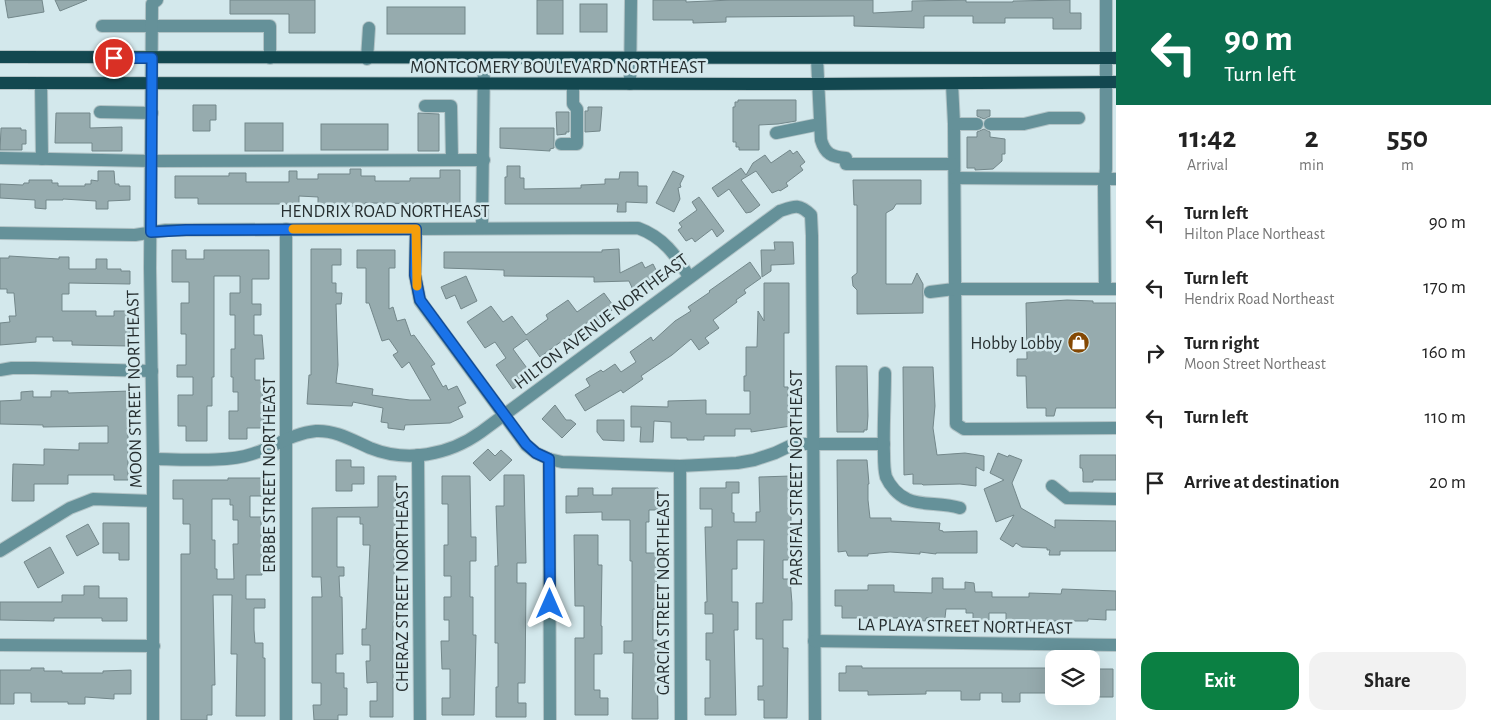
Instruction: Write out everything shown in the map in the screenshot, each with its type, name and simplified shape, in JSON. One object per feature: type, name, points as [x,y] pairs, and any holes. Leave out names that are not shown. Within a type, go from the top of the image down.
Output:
[{"type":"main road","name":"MONTGOMERY BOULEVARD NORTHEAST","points":[[0,57],[367,59],[1111,58]]},
{"type":"main road","name":"MONTGOMERY BOULEVARD NORTHEAST","points":[[0,83],[952,84],[1111,82]]},
{"type":"street","name":"MOON STREET NORTHEAST","points":[[153,720],[151,162],[152,4],[157,0]]},
{"type":"street","points":[[630,84],[631,0]]},
{"type":"street","points":[[930,292],[954,289],[1110,289],[1111,58],[1106,0]]},
{"type":"street","points":[[102,26],[270,26],[270,58]]},
{"type":"street","points":[[367,59],[369,28]]},
{"type":"street","points":[[816,58],[821,140],[826,152],[846,161],[954,164]]},
{"type":"street","points":[[482,228],[484,59]]},
{"type":"street","points":[[41,83],[42,159]]},
{"type":"street","points":[[561,144],[577,144],[577,109],[573,104],[574,84]]},
{"type":"street","points":[[952,84],[955,178],[956,424],[964,429],[1116,428]]},
{"type":"street","points":[[425,106],[451,106],[452,160]]},
{"type":"street","points":[[100,112],[152,113]]},
{"type":"street","points":[[954,124],[1024,124],[1049,118],[1079,118]]},
{"type":"street","points":[[776,133],[820,124]]},
{"type":"street","points":[[0,158],[151,162],[484,160]]},
{"type":"street","points":[[955,178],[1110,179]]},
{"type":"street","name":"HILTON AVENUE NORTHEAST","points":[[153,459],[236,458],[251,455],[304,433],[316,431],[333,432],[388,453],[418,455],[443,451],[467,442],[780,211],[792,206],[803,207],[810,214],[812,236]]},
{"type":"street","name":"HENDRIX ROAD NORTHEAST","points":[[0,233],[135,234],[286,229],[638,228],[651,233],[667,244],[689,277]]},
{"type":"street","name":"ERBBE STREET NORTHEAST","points":[[286,229],[286,720]]},
{"type":"street","points":[[416,229],[415,275],[420,300],[526,444],[536,453],[549,459],[573,464],[680,466],[736,464],[775,454],[792,445],[884,444]]},
{"type":"street","name":"PARSIFAL STREET NORTHEAST","points":[[812,236],[815,720]]},
{"type":"street","points":[[0,370],[12,368],[152,370]]},
{"type":"street","points":[[885,373],[884,468],[886,478],[899,495],[916,503],[939,503],[960,508]]},
{"type":"street","name":"CHERAZ STREET NORTHEAST","points":[[418,455],[420,720]]},
{"type":"street","points":[[549,459],[550,720]]},
{"type":"street","name":"GARCIA STREET NORTHEAST","points":[[680,466],[681,720]]},
{"type":"street","points":[[1052,486],[1067,498],[1116,499]]},
{"type":"street","points":[[0,551],[70,508],[93,499],[153,501]]},
{"type":"street","name":"LA PLAYA STREET NORTHEAST","points":[[814,641],[1116,645]]},
{"type":"street","points":[[0,645],[154,646]]},
{"type":"building","points":[[5,0],[42,0],[44,12],[8,18]]},
{"type":"building","points":[[55,0],[87,0],[60,11]]},
{"type":"building","points":[[230,0],[315,0],[315,33],[289,33],[289,14],[230,14]]},
{"type":"building","points":[[537,0],[563,0],[563,34],[537,34]]},
{"type":"building","points":[[653,0],[686,0],[686,2],[732,0],[873,0],[873,13],[912,11],[912,1],[966,0],[966,2],[1013,2],[1070,0],[1070,13],[1081,13],[1081,29],[1053,29],[1053,18],[1005,18],[1005,23],[973,23],[973,16],[924,16],[924,28],[854,26],[854,16],[726,17],[726,22],[693,23],[693,20],[653,20]]},
{"type":"building","points":[[580,4],[607,4],[607,32],[580,32]]},
{"type":"building","points":[[387,7],[465,7],[465,34],[387,34]]},
{"type":"building","points":[[738,100],[796,100],[796,121],[759,125],[759,150],[739,150],[739,147],[736,147],[736,142],[733,142],[733,107],[735,107],[735,102],[738,102]]},
{"type":"building","points":[[193,105],[216,105],[216,120],[210,120],[210,131],[193,131]]},
{"type":"building","points":[[588,107],[602,107],[600,131],[585,132],[585,111],[588,111]]},
{"type":"building","points":[[977,110],[990,110],[990,116],[984,119],[977,116]]},
{"type":"building","points":[[556,112],[569,112],[569,132],[566,132],[566,134],[557,135]]},
{"type":"building","points":[[56,113],[90,113],[90,128],[122,127],[122,151],[92,151],[92,143],[55,143]]},
{"type":"building","points":[[418,113],[439,114],[439,151],[418,151]]},
{"type":"building","points":[[245,123],[283,123],[283,151],[245,151]]},
{"type":"building","points":[[321,124],[388,124],[388,150],[321,150]]},
{"type":"building","points":[[1,128],[21,128],[21,130],[26,130],[26,144],[22,144],[22,150],[0,150]]},
{"type":"building","points":[[500,128],[554,128],[554,148],[550,149],[550,151],[500,148]]},
{"type":"building","points":[[984,129],[990,132],[990,137],[1005,139],[1005,154],[1002,154],[1002,161],[993,169],[975,170],[975,168],[967,168],[967,137],[977,137],[977,132]]},
{"type":"building","points":[[790,150],[793,154],[797,151],[805,162],[800,166],[803,170],[786,183],[788,186],[780,191],[772,193],[756,171],[741,180],[760,205],[751,212],[746,213],[729,189],[718,197],[712,188],[741,168],[746,175],[753,163],[765,155],[771,163]]},
{"type":"building","points":[[507,166],[520,166],[520,178],[524,178],[524,189],[581,188],[581,185],[605,184],[605,179],[619,179],[620,172],[638,172],[638,186],[647,186],[647,203],[626,202],[626,212],[617,212],[618,204],[505,204]]},
{"type":"building","points":[[350,169],[361,169],[361,176],[375,176],[375,181],[410,181],[410,178],[440,178],[440,170],[460,170],[460,204],[365,203],[365,206],[318,206],[318,197],[299,196],[299,204],[198,204],[198,198],[175,198],[175,176],[229,176],[229,173],[246,173],[246,182],[289,182],[289,171],[297,171],[297,179],[318,179],[318,174],[350,174]]},
{"type":"building","points":[[98,171],[114,171],[115,184],[130,186],[130,200],[108,201],[108,209],[96,209],[96,201],[46,200],[46,209],[35,208],[35,200],[0,198],[0,184],[23,185],[24,183],[29,183],[29,180],[52,180],[52,183],[58,183],[58,186],[85,186],[85,184],[91,184],[91,180],[98,181]]},
{"type":"building","points":[[673,171],[684,176],[680,184],[681,187],[678,188],[680,199],[674,212],[656,203]]},
{"type":"building","points":[[853,180],[921,180],[921,204],[896,204],[893,209],[886,213],[886,284],[912,284],[917,273],[923,284],[923,313],[857,314],[857,290],[853,286],[852,277],[857,273],[857,205],[854,205]]},
{"type":"building","points":[[699,197],[724,231],[717,237],[712,229],[695,242],[692,238],[686,241],[678,230],[682,227],[679,223],[697,210],[692,202]]},
{"type":"building","points":[[774,242],[793,242],[794,264],[771,265],[771,271],[762,277],[761,250],[775,250]]},
{"type":"building","points":[[311,249],[341,249],[341,265],[332,265],[332,283],[336,283],[336,293],[342,293],[341,304],[336,304],[338,365],[336,383],[373,389],[372,395],[410,400],[431,400],[409,362],[402,368],[393,355],[398,352],[389,339],[382,341],[369,303],[366,303],[366,268],[357,268],[357,250],[395,250],[395,268],[389,268],[389,309],[393,307],[397,321],[405,319],[411,336],[414,335],[435,364],[431,366],[443,387],[446,385],[448,390],[457,386],[466,403],[458,407],[463,417],[450,423],[405,425],[404,430],[388,428],[388,423],[381,422],[383,408],[353,402],[352,406],[307,404],[309,375],[311,375]]},
{"type":"building","points":[[619,249],[620,273],[642,262],[645,268],[653,264],[661,280],[634,292],[629,281],[594,282],[594,277],[504,276],[504,270],[444,268],[444,252],[602,252],[602,250]]},
{"type":"building","points":[[172,250],[186,250],[186,259],[204,259],[204,250],[269,250],[269,279],[252,279],[252,304],[261,304],[261,315],[254,315],[254,335],[262,335],[264,359],[255,359],[255,380],[262,380],[264,428],[247,428],[247,439],[229,439],[229,411],[238,411],[238,392],[233,392],[233,377],[231,377],[231,349],[235,349],[235,315],[230,315],[230,293],[240,293],[240,276],[214,276],[214,377],[212,377],[212,406],[207,406],[207,441],[186,441],[186,426],[178,426],[178,395],[193,395],[193,377],[177,377],[177,365],[186,365],[186,334],[181,334],[181,303],[189,303],[189,282],[172,282]]},
{"type":"building","points":[[9,256],[59,259],[59,257],[69,257],[69,269],[96,269],[96,259],[107,259],[107,269],[130,271],[130,284],[69,283],[69,294],[62,294],[62,311],[96,311],[96,316],[114,316],[114,311],[130,311],[130,346],[72,345],[72,341],[53,341],[53,337],[36,337],[36,342],[0,345],[0,323],[10,322],[9,316],[16,316],[14,293],[7,293],[7,289],[0,289],[0,258],[9,258]]},
{"type":"building","points":[[750,262],[761,278],[744,290],[746,293],[736,300],[737,302],[713,320],[719,328],[705,338],[709,343],[699,350],[691,339],[672,355],[641,376],[643,379],[623,393],[621,390],[585,411],[575,395],[590,386],[586,379],[601,370],[603,372],[615,364],[621,372],[636,362],[630,352],[651,337],[653,341],[675,321],[691,311],[688,307]]},
{"type":"building","points":[[466,276],[477,301],[461,309],[455,295],[446,299],[441,287]]},
{"type":"building","points":[[764,283],[789,283],[789,333],[784,333],[784,387],[788,387],[791,426],[751,432],[751,429],[735,429],[735,436],[704,436],[704,440],[687,440],[687,438],[671,438],[671,422],[654,421],[653,442],[640,442],[641,427],[631,427],[631,406],[668,407],[668,401],[706,400],[706,414],[750,414],[750,391],[744,391],[746,347],[757,347],[758,311],[764,321]]},
{"type":"building","points":[[604,293],[615,308],[590,325],[588,322],[540,357],[527,339],[513,349],[532,375],[513,389],[496,365],[506,358],[495,342],[485,348],[467,322],[491,306],[503,322],[512,316],[526,335],[548,319],[546,315],[568,300],[577,312]]},
{"type":"building","points":[[1067,300],[1116,303],[1116,408],[1056,408],[1054,416],[1046,416],[1046,408],[1027,408],[1026,376],[1017,376],[1017,359],[1027,359],[1026,303]]},
{"type":"building","points":[[836,366],[867,366],[868,416],[867,430],[864,430],[864,432],[837,432]]},
{"type":"building","points":[[903,367],[933,367],[935,406],[933,428],[937,455],[965,453],[984,456],[984,471],[976,467],[976,486],[913,484],[913,474],[904,475]]},
{"type":"building","points":[[33,391],[33,397],[51,397],[51,391],[68,391],[68,393],[130,391],[128,480],[114,480],[114,475],[68,475],[68,484],[34,484],[34,501],[12,501],[13,464],[44,465],[44,449],[79,450],[79,443],[108,443],[108,426],[43,427],[43,425],[0,424],[0,401],[21,400],[21,392]]},
{"type":"building","points":[[555,405],[566,420],[571,420],[576,424],[562,438],[542,419]]},
{"type":"building","points":[[597,420],[624,420],[624,441],[603,440],[597,432]]},
{"type":"building","points":[[488,449],[495,456],[501,450],[512,460],[490,481],[473,463]]},
{"type":"building","points":[[998,453],[1022,460],[1012,483],[1021,508],[1055,528],[1055,520],[1116,521],[1116,551],[1060,551],[1060,555],[1049,555],[1050,550],[1047,550],[1047,548],[1022,547],[1016,543],[1013,547],[1000,539],[1014,515],[996,522],[984,489],[1004,480],[990,473]]},
{"type":"building","points":[[1080,455],[1116,455],[1116,480],[1083,482]]},
{"type":"building","points":[[336,460],[351,460],[351,467],[364,467],[364,484],[352,484],[352,491],[336,491]]},
{"type":"building","points":[[837,460],[867,460],[870,518],[940,523],[939,530],[943,532],[977,531],[977,553],[936,554],[920,552],[920,554],[890,552],[868,554],[868,556],[848,556],[846,551],[838,552]]},
{"type":"building","points":[[504,475],[524,475],[526,563],[517,563],[517,583],[526,583],[525,683],[518,683],[518,703],[526,703],[526,717],[496,717],[498,643],[495,643],[495,566],[498,566],[496,506],[504,506]]},
{"type":"building","points":[[378,476],[396,476],[394,564],[396,622],[393,622],[393,717],[370,717],[370,701],[377,701],[377,682],[367,683],[366,661],[370,661],[370,645],[362,645],[362,629],[366,629],[370,545],[363,545],[363,524],[360,524],[360,517],[337,517],[337,567],[344,567],[344,576],[339,576],[340,597],[342,597],[343,654],[336,654],[336,673],[344,673],[344,688],[347,688],[347,715],[338,715],[338,720],[314,720],[313,705],[321,705],[321,683],[312,683],[312,597],[322,597],[321,577],[312,577],[312,508],[378,507]]},
{"type":"building","points":[[442,476],[470,476],[471,537],[476,537],[476,561],[470,561],[470,597],[473,597],[473,635],[476,635],[474,715],[442,715],[442,698],[450,698],[450,669],[442,669],[441,641],[449,641],[449,620],[444,620],[444,597],[451,597],[451,576],[444,576],[444,545],[448,545],[448,504],[442,504]]},
{"type":"building","points":[[791,476],[791,560],[783,560],[783,579],[790,579],[792,603],[792,620],[783,620],[783,648],[788,648],[787,718],[764,718],[764,700],[758,700],[758,686],[763,686],[763,639],[756,639],[756,603],[763,603],[764,540],[737,540],[737,569],[732,569],[732,602],[738,602],[738,630],[734,630],[736,715],[705,715],[705,698],[710,698],[710,660],[706,660],[706,633],[713,633],[713,614],[705,614],[705,602],[707,602],[705,527],[712,527],[712,509],[700,509],[700,488],[726,488],[726,482],[739,482],[739,493],[732,493],[734,522],[756,522],[756,512],[760,512],[759,477]]},
{"type":"building","points":[[228,478],[269,478],[269,496],[250,496],[250,517],[261,517],[262,575],[246,575],[246,599],[265,599],[265,608],[254,608],[254,630],[255,643],[263,643],[263,658],[265,658],[265,716],[236,716],[237,654],[231,654],[232,595],[213,595],[215,685],[212,685],[212,715],[207,715],[207,720],[181,720],[181,554],[190,554],[190,524],[183,524],[183,499],[173,499],[173,480],[228,480]],"holes":[[[212,499],[230,499],[230,505],[233,505],[233,520],[238,520],[238,544],[233,544],[234,579],[217,579],[215,540],[212,540]]]},
{"type":"building","points":[[578,488],[593,488],[593,495],[612,495],[612,488],[658,488],[658,510],[649,510],[649,522],[646,522],[646,553],[656,553],[657,609],[653,609],[653,640],[657,640],[658,719],[632,719],[633,653],[624,653],[624,641],[632,641],[630,520],[602,520],[602,512],[566,513],[566,496],[578,496]]},
{"type":"building","points":[[103,523],[129,523],[129,560],[119,560],[119,553],[103,553]]},
{"type":"building","points":[[88,524],[99,544],[77,556],[66,536]]},
{"type":"building","points":[[574,535],[598,535],[598,565],[602,565],[602,654],[594,654],[594,690],[600,690],[600,698],[608,698],[608,715],[575,715],[575,638],[584,638],[584,606],[575,606]]},
{"type":"building","points":[[50,547],[64,573],[38,588],[24,562]]},
{"type":"building","points":[[932,578],[943,578],[943,589],[965,589],[965,582],[974,583],[975,592],[992,592],[992,597],[1029,597],[1029,593],[1061,594],[1062,589],[1116,591],[1116,610],[1106,610],[1106,620],[1006,621],[1006,613],[989,613],[989,620],[973,620],[973,613],[966,613],[966,609],[946,609],[945,618],[926,618],[926,621],[911,620],[911,618],[842,618],[842,606],[835,606],[835,590],[868,590],[868,585],[894,585],[894,592],[932,593]]},
{"type":"building","points":[[84,586],[99,586],[99,598],[127,598],[127,621],[102,621],[102,618],[54,618],[54,621],[0,620],[0,602],[62,602],[62,595],[84,595]]},
{"type":"building","points":[[846,666],[862,666],[862,668],[1045,668],[1045,693],[1020,693],[1020,702],[1002,702],[1002,693],[980,693],[980,700],[961,700],[961,691],[926,691],[926,694],[868,695],[868,691],[839,691],[839,673],[846,673]]},
{"type":"building","points":[[31,668],[44,668],[44,671],[62,671],[62,673],[103,673],[103,671],[131,670],[131,694],[114,694],[114,699],[85,697],[85,704],[68,704],[68,702],[31,702],[31,693],[14,693],[14,704],[0,704],[0,670],[31,670]]},
{"type":"building","points":[[1100,669],[1113,669],[1113,697],[1100,697]]},
{"type":"slow traffic","points":[[293,229],[416,229],[415,275],[417,286]]},
{"type":"place","name":"Hobby Lobby","points":[[1078,343]]},
{"type":"route","points":[[114,58],[152,58],[151,232],[166,230],[416,229],[415,275],[420,300],[526,444],[536,453],[549,459],[550,604]]}]
